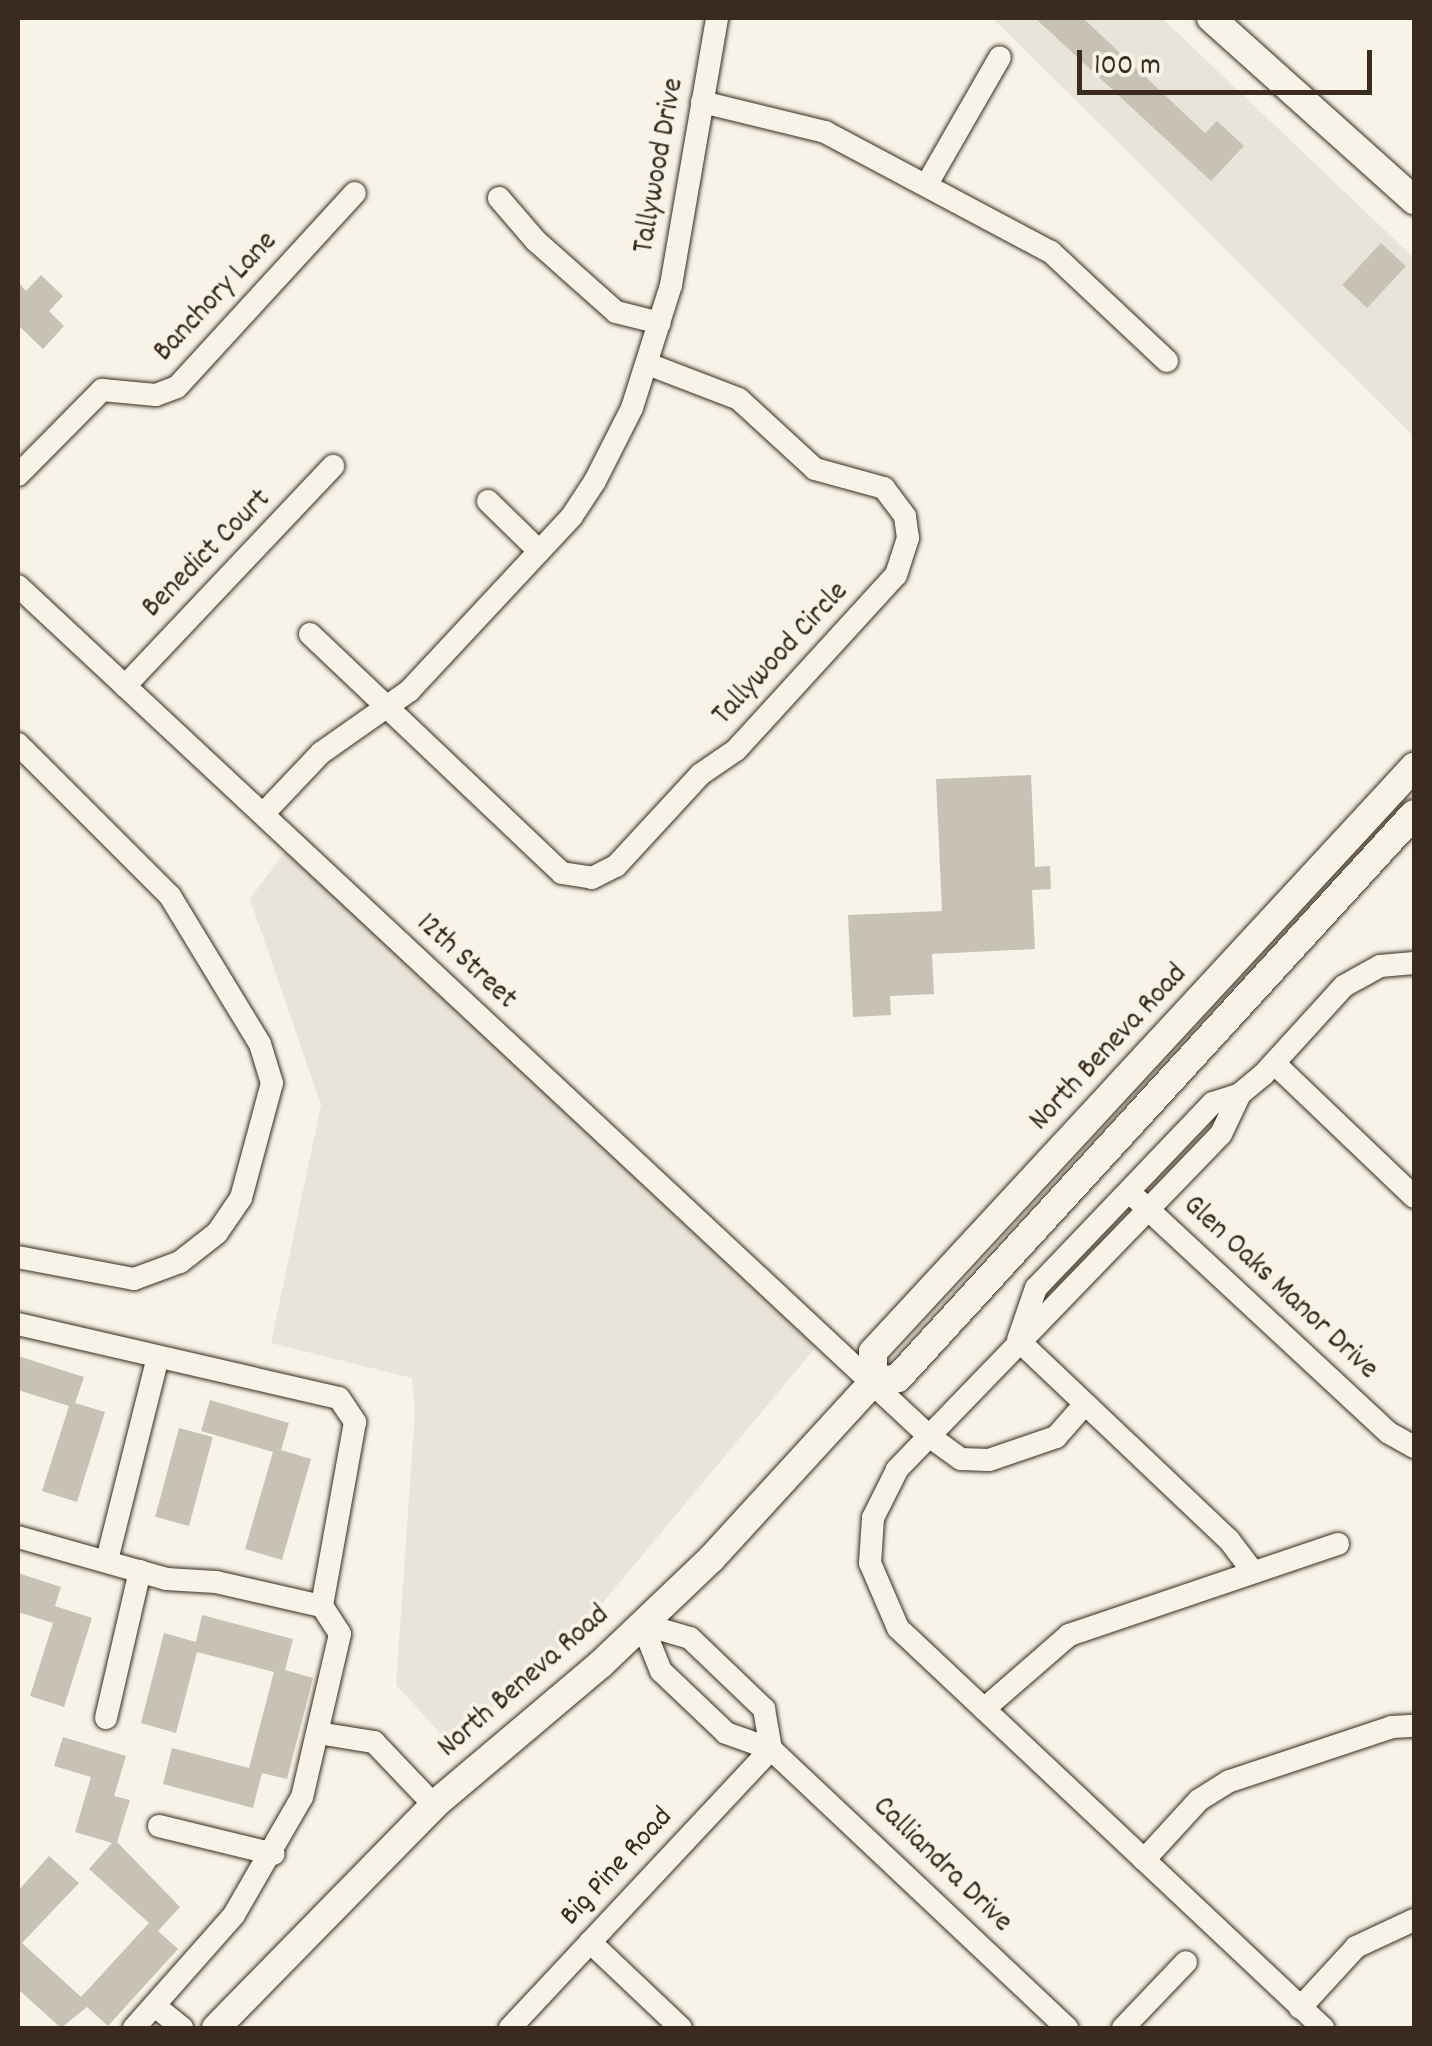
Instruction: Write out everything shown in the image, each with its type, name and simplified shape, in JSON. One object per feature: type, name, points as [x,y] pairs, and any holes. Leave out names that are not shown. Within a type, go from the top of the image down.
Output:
[{"type":"main road","points":[[1211,18],[1414,200]]},
{"type":"main road","name":"North Beneva Road","points":[[873,1382],[873,1352],[1414,767]]},
{"type":"main road","name":"North Beneva Road","points":[[216,2028],[434,1805],[711,1559],[873,1382],[898,1378],[1414,814]]},
{"type":"street","name":"Tallywood Drive","points":[[264,814],[321,753],[386,709],[539,552],[595,480],[648,364],[660,323],[717,18]]},
{"type":"street","points":[[927,184],[1000,57]]},
{"type":"street","points":[[702,102],[825,132],[1051,252],[1166,361]]},
{"type":"street","name":"Banchory Lane","points":[[18,475],[102,390],[156,395],[177,387],[355,192]]},
{"type":"street","points":[[500,198],[536,241],[616,312],[660,323]]},
{"type":"street","name":"Tallywood Circle","points":[[386,709],[562,874],[592,878],[616,866],[701,774],[736,750],[896,575],[904,557],[905,516],[884,488],[815,469],[738,399],[648,364]]},
{"type":"street","name":"Benedict Court","points":[[125,686],[333,466]]},
{"type":"street","points":[[488,501],[539,552]]},
{"type":"street","name":"12th Street","points":[[18,586],[873,1382]]},
{"type":"street","points":[[310,634],[386,709]]},
{"type":"street","points":[[18,744],[170,896],[260,1044],[272,1083],[242,1198],[217,1233],[180,1262],[134,1280],[18,1257]]},
{"type":"street","name":"Glen Oaks Manor Drive","points":[[1323,2028],[898,1628],[870,1564],[878,1504],[896,1470],[1221,1134],[1240,1094],[1344,986],[1380,966],[1414,963]]},
{"type":"street","points":[[1274,1063],[1414,1198]]},
{"type":"street","name":"Glen Oaks Manor Drive","points":[[1018,1340],[1036,1288],[1213,1103],[1240,1094]]},
{"type":"street","name":"Glen Oaks Manor Drive","points":[[1128,1191],[1389,1432],[1414,1447]]},
{"type":"street","points":[[18,1324],[348,1404],[355,1422],[322,1606],[340,1634],[302,1797],[274,1854],[234,1915],[134,2028]]},
{"type":"street","points":[[1018,1340],[1229,1540],[1254,1572]]},
{"type":"street","points":[[106,1560],[158,1356]]},
{"type":"street","points":[[873,1382],[929,1436],[961,1459],[989,1460],[1056,1437],[1085,1404]]},
{"type":"street","points":[[18,1537],[140,1572],[322,1606]]},
{"type":"street","points":[[984,1709],[1069,1636],[1338,1544]]},
{"type":"street","points":[[106,1718],[140,1572]]},
{"type":"street","points":[[642,1624],[690,1638],[764,1708],[771,1749]]},
{"type":"street","name":"Calliandra Drive","points":[[642,1624],[660,1670],[726,1732],[771,1749],[1068,2028]]},
{"type":"street","points":[[1144,1860],[1200,1800],[1230,1781],[1392,1727],[1414,1726]]},
{"type":"street","points":[[318,1733],[374,1742],[434,1805]]},
{"type":"street","name":"Big Pine Road","points":[[510,2028],[771,1749]]},
{"type":"street","points":[[159,1826],[274,1854]]},
{"type":"street","points":[[1300,2008],[1356,1947],[1414,1920]]},
{"type":"street","points":[[590,1942],[682,2028]]},
{"type":"street","points":[[1123,2028],[1186,1962]]},
{"type":"street","points":[[155,2006],[182,2028]]},
{"type":"shaded area","points":[[993,18],[1162,18],[1414,258],[1414,437]]},
{"type":"shaded area","points":[[286,850],[816,1347],[585,1624],[469,1729],[442,1735],[396,1685],[415,1412],[412,1378],[271,1343],[321,1105],[250,899]]},
{"type":"building","points":[[1035,18],[1083,18],[1205,133],[1217,121],[1244,146],[1211,181]]},
{"type":"building","points":[[1381,243],[1406,266],[1367,308],[1342,285]]},
{"type":"building","points":[[41,275],[63,296],[49,311],[64,326],[43,349],[18,325],[18,282],[26,291]]},
{"type":"building","points":[[1031,775],[1035,867],[1050,866],[1051,889],[1032,890],[1035,949],[932,954],[934,994],[890,996],[891,1015],[853,1017],[848,915],[942,911],[936,779]]},
{"type":"building","points":[[18,1356],[84,1377],[75,1403],[105,1412],[77,1502],[42,1491],[69,1406],[18,1390]]},
{"type":"building","points":[[210,1400],[289,1423],[281,1450],[311,1459],[282,1560],[245,1549],[273,1452],[201,1431]]},
{"type":"building","points":[[179,1428],[213,1437],[189,1526],[155,1517]]},
{"type":"building","points":[[18,1573],[61,1587],[55,1606],[92,1618],[64,1707],[30,1696],[53,1623],[18,1612]]},
{"type":"building","points":[[202,1615],[293,1639],[285,1670],[313,1678],[287,1779],[262,1773],[253,1808],[163,1784],[172,1748],[249,1768],[274,1672],[197,1652],[176,1733],[141,1723],[164,1633],[196,1642]]},
{"type":"building","points":[[63,1737],[126,1756],[114,1796],[130,1800],[117,1842],[180,1907],[158,1931],[178,1949],[108,2026],[87,2007],[61,2028],[18,1989],[18,1891],[49,1856],[79,1883],[22,1943],[81,1997],[149,1923],[89,1869],[112,1843],[75,1832],[91,1777],[54,1766]]}]
